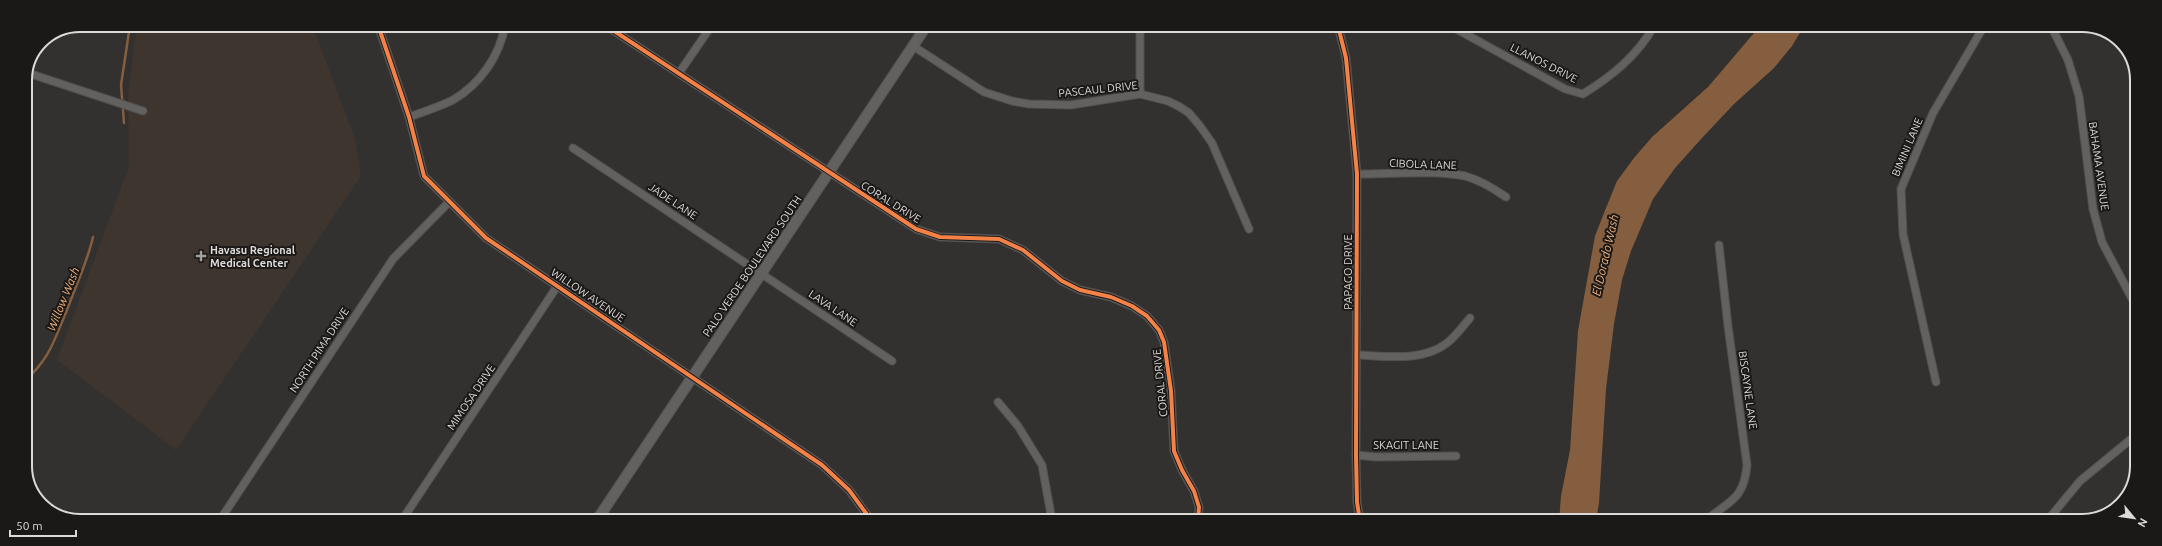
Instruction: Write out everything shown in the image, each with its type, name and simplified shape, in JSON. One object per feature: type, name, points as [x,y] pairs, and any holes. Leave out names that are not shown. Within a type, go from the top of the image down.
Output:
[{"type":"main road","name":"PALO VERDE BOULEVARD SOUTH","points":[[601,514],[923,32]]},
{"type":"street","name":"WILLOW AVENUE","points":[[380,32],[409,117],[424,176],[449,202],[486,238],[558,285],[822,465],[849,490],[867,514]]},
{"type":"street","points":[[409,117],[452,100],[472,86],[486,70],[496,52],[502,32]]},
{"type":"street","name":"CORAL DRIVE","points":[[615,32],[916,229],[940,237],[999,239],[1023,250],[1062,281],[1080,290],[1111,296],[1132,306],[1147,316],[1159,330],[1164,342],[1172,391],[1174,451],[1182,470],[1194,491],[1199,507],[1198,514]]},
{"type":"street","points":[[679,73],[707,32]]},
{"type":"street","points":[[1140,32],[1140,94]]},
{"type":"street","name":"PAPAGO DRIVE","points":[[1340,32],[1346,58],[1357,174],[1358,355],[1356,455],[1359,514]]},
{"type":"street","name":"LLANOS DRIVE","points":[[1462,32],[1565,89],[1583,94],[1621,67],[1637,52],[1650,32]]},
{"type":"street","name":"BIMINI LANE","points":[[1936,382],[1903,234],[1901,189],[1934,113],[1981,32]]},
{"type":"street","name":"BAHAMA AVENUE","points":[[2055,32],[2068,60],[2079,96],[2093,209],[2102,242],[2130,295]]},
{"type":"street","name":"PASCAUL DRIVE","points":[[913,46],[984,92],[1012,101],[1029,104],[1071,104],[1140,94],[1168,101],[1180,107],[1200,126],[1215,149],[1249,229]]},
{"type":"street","points":[[33,74],[143,111]]},
{"type":"street","name":"JADE LANE","points":[[573,148],[761,273]]},
{"type":"street","name":"CIBOLA LANE","points":[[1357,174],[1434,174],[1465,176],[1490,186],[1506,197]]},
{"type":"street","name":"NORTH PIMA DRIVE","points":[[224,514],[393,259],[449,202]]},
{"type":"street","name":"BISCAYNE LANE","points":[[1714,514],[1737,496],[1745,483],[1747,465],[1728,326],[1719,245]]},
{"type":"street","name":"LAVA LANE","points":[[761,273],[892,361]]},
{"type":"street","name":"MIMOSA DRIVE","points":[[406,514],[558,285]]},
{"type":"street","points":[[1358,355],[1414,356],[1429,353],[1447,343],[1470,318]]},
{"type":"street","points":[[998,402],[1018,426],[1042,465],[1051,514]]},
{"type":"street","points":[[2053,514],[2080,481],[2130,440]]},
{"type":"street","name":"SKAGIT LANE","points":[[1356,455],[1376,457],[1456,456]]},
{"type":"shaded area","name":"Havasu Regional Medical Center","points":[[136,32],[315,32],[355,139],[361,176],[176,450],[57,360],[129,166],[128,96]]},
{"type":"water","name":"El Dorado Wash","points":[[1755,32],[1800,32],[1792,46],[1774,68],[1734,104],[1702,138],[1675,168],[1653,199],[1631,251],[1622,280],[1614,324],[1606,389],[1597,514],[1560,514],[1561,496],[1570,450],[1578,331],[1595,236],[1617,181],[1634,158],[1652,137],[1708,87]]},
{"type":"waterway","name":"Willow Wash","points":[[124,123],[121,85],[129,32]]},
{"type":"waterway","name":"Willow Wash","points":[[32,374],[41,364],[51,348],[88,256],[93,237]]},
{"type":"cycle path","points":[[380,32],[409,117],[424,176],[486,238],[822,465],[849,490],[867,514]]},
{"type":"cycle path","points":[[616,32],[916,229],[940,237],[999,239],[1023,250],[1062,281],[1080,290],[1111,297],[1132,306],[1147,316],[1159,330],[1164,342],[1171,391],[1174,451],[1182,470],[1194,491],[1199,507],[1198,514]]},
{"type":"cycle path","points":[[1340,32],[1346,58],[1357,174],[1356,455],[1357,502],[1359,514]]},
{"type":"place","name":"Havasu Regional Medical Center","points":[[201,256]]}]
